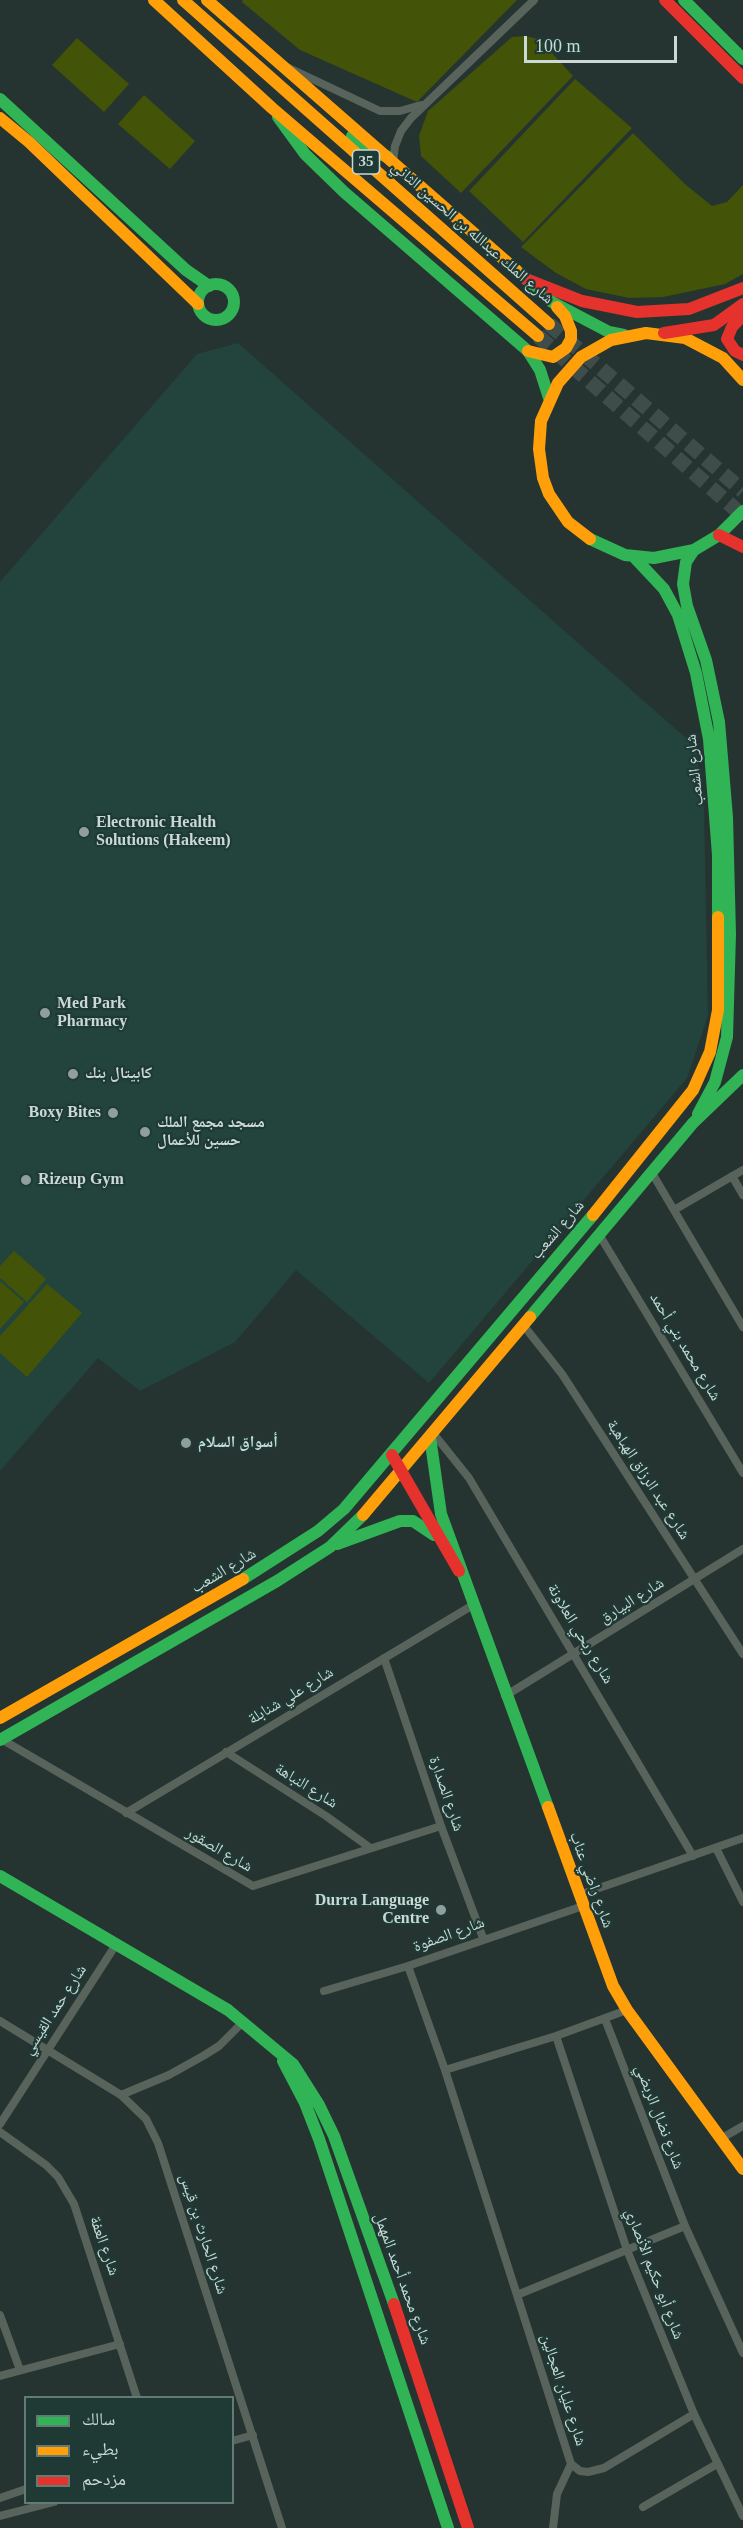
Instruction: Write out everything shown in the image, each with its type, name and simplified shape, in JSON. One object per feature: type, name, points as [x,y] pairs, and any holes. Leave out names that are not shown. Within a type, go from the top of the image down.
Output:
[{"type":"main road","name":"35","points":[[154,0],[272,108],[538,336]]},
{"type":"main road","name":"شارع الملك عبدالله بن الحسين الثاني","points":[[183,0],[549,324]]},
{"type":"main road","points":[[207,0],[552,302],[569,323],[571,339],[566,348],[553,357],[528,351]]},
{"type":"main road","points":[[665,0],[743,78]]},
{"type":"main road","points":[[684,0],[743,59]]},
{"type":"main road","points":[[279,85],[303,97],[369,150],[390,159]]},
{"type":"main road","points":[[0,99],[186,270],[208,286]]},
{"type":"main road","points":[[272,108],[305,154],[336,185],[528,351],[540,370],[549,398]]},
{"type":"main road","points":[[0,118],[37,149],[198,304],[202,314],[212,320],[223,319],[231,311],[234,300],[230,290],[220,284],[208,286],[200,293],[198,304]]},
{"type":"main road","points":[[526,279],[582,301],[637,312],[689,309],[743,288]]},
{"type":"main road","points":[[552,302],[609,332],[628,335],[696,330],[725,319],[743,304]]},
{"type":"main road","points":[[743,315],[732,327],[727,339],[735,351],[743,355]]},
{"type":"main road","points":[[664,333],[705,346],[723,358],[743,380]]},
{"type":"main road","points":[[628,335],[603,344],[581,357],[563,376],[549,398],[541,421],[539,449],[542,471],[549,494],[568,522],[580,533],[610,550],[633,556],[668,557],[694,550],[719,535],[743,511]]},
{"type":"main road","points":[[719,535],[743,547]]},
{"type":"main road","name":"شارع الشعب","points":[[693,1123],[715,1082],[727,1037],[730,945],[727,817],[719,722],[706,660],[687,606],[683,584],[686,562],[694,550]]},
{"type":"main road","name":"شارع الشعب","points":[[0,1718],[142,1638],[318,1531],[344,1509],[642,1157],[693,1090],[711,1052],[718,1011],[718,855],[704,707],[690,649],[672,601],[655,577],[633,556]]},
{"type":"main road","name":"شارع الشعب","points":[[1,1740],[277,1581],[330,1547],[358,1520],[401,1471],[693,1123],[743,1075]]},
{"type":"main road","points":[[556,1257],[562,1255],[568,1258],[571,1264],[570,1270]]},
{"type":"main road","name":"شارع راضي عناب","points":[[431,1435],[437,1496],[462,1574],[613,1986],[627,2010],[743,2169]]},
{"type":"main road","name":"شارع راضي عناب","points":[[392,1455],[437,1538],[462,1574]]},
{"type":"main road","points":[[330,1547],[400,1521],[413,1521],[437,1538]]},
{"type":"main road","name":"شارع محمد أحمد المهمل","points":[[0,1876],[117,1943],[244,2021],[280,2054],[289,2059],[309,2088],[334,2136],[427,2398],[468,2528]]},
{"type":"main road","name":"شارع محمد أحمد المهمل","points":[[280,2054],[305,2103],[319,2139],[448,2528]]},
{"type":"street","points":[[390,159],[401,131],[429,100],[534,0]]},
{"type":"street","points":[[282,66],[380,111],[400,111],[429,100]]},
{"type":"street","points":[[674,1210],[743,1170]]},
{"type":"street","points":[[652,1173],[743,1327]]},
{"type":"street","points":[[732,1176],[743,1195]]},
{"type":"street","name":"شارع محمد بني أحمد","points":[[600,1236],[743,1473]]},
{"type":"street","name":"شارع عبد الرزاق الهباهبة","points":[[524,1326],[562,1374],[743,1654]]},
{"type":"street","name":"شارع ربحي العلاونة","points":[[431,1435],[469,1478],[575,1653],[693,1856]]},
{"type":"street","name":"شارع البيارق","points":[[505,1696],[743,1549]]},
{"type":"street","name":"شارع علي شنابلة","points":[[126,1813],[473,1605]]},
{"type":"street","name":"شارع الصدارة","points":[[384,1658],[441,1826],[483,1938]]},
{"type":"street","name":"شارع الصقور","points":[[1,1740],[253,1886],[325,1865],[369,1847],[441,1826]]},
{"type":"street","name":"شارع النباهة","points":[[226,1752],[326,1816],[369,1847]]},
{"type":"street","name":"شارع الصفوة","points":[[324,1991],[408,1966],[743,1838]]},
{"type":"street","points":[[716,1848],[743,1902]]},
{"type":"street","name":"شارع حمد القيسي","points":[[0,2124],[117,1943]]},
{"type":"street","name":"شارع عليان العجالين","points":[[408,1966],[445,2070],[571,2464],[580,2471],[588,2472],[604,2468],[694,2414]]},
{"type":"street","points":[[445,2070],[556,2036],[627,2010]]},
{"type":"street","name":"شارع نضال الربضي","points":[[605,2019],[685,2226],[743,2353]]},
{"type":"street","name":"شارع الحارث بن قيس","points":[[0,2021],[121,2095],[146,2119],[158,2143],[282,2528]]},
{"type":"street","points":[[121,2095],[169,2075],[203,2056],[219,2046],[244,2021]]},
{"type":"street","name":"شارع أبو حكيم الأنصاري","points":[[556,2036],[627,2250],[694,2414],[743,2516]]},
{"type":"street","points":[[722,2138],[743,2126]]},
{"type":"street","name":"شارع العفة","points":[[0,2132],[46,2165],[68,2192],[137,2396]]},
{"type":"street","points":[[516,2295],[685,2226]]},
{"type":"street","points":[[0,2315],[20,2370]]},
{"type":"street","points":[[0,2376],[120,2344]]},
{"type":"street","points":[[234,2440],[253,2435]]},
{"type":"street","points":[[553,2528],[557,2494],[571,2464]]},
{"type":"street","points":[[643,2507],[717,2464]]},
{"type":"street","points":[[0,2498],[24,2490]]},
{"type":"street","points":[[0,2516],[46,2504]]},
{"type":"shaded area","points":[[238,343],[696,747],[704,809],[708,1015],[687,1078],[429,1383],[296,1270],[235,1342],[140,1391],[98,1358],[0,1471],[0,582],[197,354]]},
{"type":"green space","points":[[243,0],[517,0],[417,102],[300,50],[242,2]]},
{"type":"green space","points":[[525,36],[539,39],[573,76],[461,193],[421,156],[419,136],[428,111],[512,37]]},
{"type":"green space","points":[[77,38],[129,84],[104,112],[52,65]]},
{"type":"green space","points":[[575,79],[632,128],[523,242],[469,191]]},
{"type":"green space","points":[[144,95],[195,141],[170,169],[118,124]]},
{"type":"green space","points":[[633,133],[686,185],[712,206],[727,202],[743,185],[743,274],[725,284],[663,297],[629,298],[586,289],[556,273],[521,247]]},
{"type":"green space","points":[[14,1251],[46,1279],[27,1302],[0,1278],[0,1266]]},
{"type":"green space","points":[[0,1281],[24,1302],[0,1329]]},
{"type":"green space","points":[[47,1284],[82,1313],[27,1377],[0,1353],[0,1336]]},
{"type":"tunnel","points":[[549,324],[743,491]]},
{"type":"tunnel","points":[[538,336],[743,516]]},
{"type":"traffic: fast","points":[[684,0],[743,59]]},
{"type":"traffic: fast","points":[[0,99],[186,270],[209,286]]},
{"type":"traffic: fast","points":[[278,117],[305,154],[344,192],[528,351],[540,370],[549,398]]},
{"type":"traffic: fast","points":[[352,136],[369,150],[388,157]]},
{"type":"traffic: fast","points":[[516,270],[552,302],[609,332],[624,335]]},
{"type":"traffic: fast","points":[[216,284],[229,289],[234,302],[229,315],[216,320],[203,315],[198,302],[203,289],[216,284]]},
{"type":"traffic: fast","points":[[590,539],[625,555],[654,558],[694,550],[719,535],[743,511]]},
{"type":"traffic: fast","points":[[694,550],[686,562],[683,584],[687,606],[706,660],[719,722],[727,817],[730,934],[727,1037],[715,1082],[698,1114]]},
{"type":"traffic: fast","points":[[633,556],[664,589],[678,615],[696,673],[709,739],[718,855],[718,917]]},
{"type":"traffic: fast","points":[[530,1317],[693,1123],[743,1075]]},
{"type":"traffic: fast","points":[[243,1579],[318,1531],[344,1509],[593,1215]]},
{"type":"traffic: fast","points":[[430,1437],[441,1514],[548,1807]]},
{"type":"traffic: fast","points":[[0,1740],[277,1581],[330,1547],[363,1515]]},
{"type":"traffic: fast","points":[[337,1544],[400,1521],[413,1521],[434,1535]]},
{"type":"traffic: fast","points":[[0,1876],[228,2010],[293,2064],[319,2105],[334,2136],[394,2304]]},
{"type":"traffic: fast","points":[[283,2061],[305,2103],[319,2139],[448,2528]]},
{"type":"traffic: slow","points":[[154,0],[272,108],[538,336]]},
{"type":"traffic: slow","points":[[183,0],[549,324]]},
{"type":"traffic: slow","points":[[207,0],[516,270]]},
{"type":"traffic: slow","points":[[0,118],[29,142],[198,304]]},
{"type":"traffic: slow","points":[[528,351],[553,357],[566,348],[571,339],[571,331],[565,316],[557,307]]},
{"type":"traffic: slow","points":[[590,539],[568,522],[549,494],[543,478],[539,449],[541,421],[558,383],[581,357],[611,340],[646,333],[685,338],[723,358],[743,380]]},
{"type":"traffic: slow","points":[[593,1215],[693,1090],[710,1052],[718,1010],[718,917]]},
{"type":"traffic: slow","points":[[363,1515],[530,1317]]},
{"type":"traffic: slow","points":[[0,1718],[243,1579]]},
{"type":"traffic: slow","points":[[548,1807],[613,1986],[627,2010],[743,2169]]},
{"type":"traffic: jam","points":[[665,0],[743,78]]},
{"type":"traffic: jam","points":[[526,279],[582,301],[637,312],[689,309],[743,288]]},
{"type":"traffic: jam","points":[[664,333],[714,325],[743,304]]},
{"type":"traffic: jam","points":[[743,315],[732,327],[727,339],[735,351],[743,355]]},
{"type":"traffic: jam","points":[[719,535],[743,547]]},
{"type":"traffic: jam","points":[[392,1455],[459,1571]]},
{"type":"traffic: jam","points":[[394,2304],[468,2528]]},
{"type":"place","name":"Electronic Health Solutions (Hakeem)","points":[[84,832]]},
{"type":"place","name":"Med Park Pharmacy","points":[[45,1013]]},
{"type":"place","name":"كابيتال بنك","points":[[73,1074]]},
{"type":"place","name":"Boxy Bites","points":[[113,1113]]},
{"type":"place","name":"مسجد مجمع الملك حسين للأعمال","points":[[145,1132]]},
{"type":"place","name":"Rizeup Gym","points":[[26,1180]]},
{"type":"place","name":"أسواق السلام","points":[[186,1443]]},
{"type":"place","name":"Durra Language Centre","points":[[441,1910]]}]
